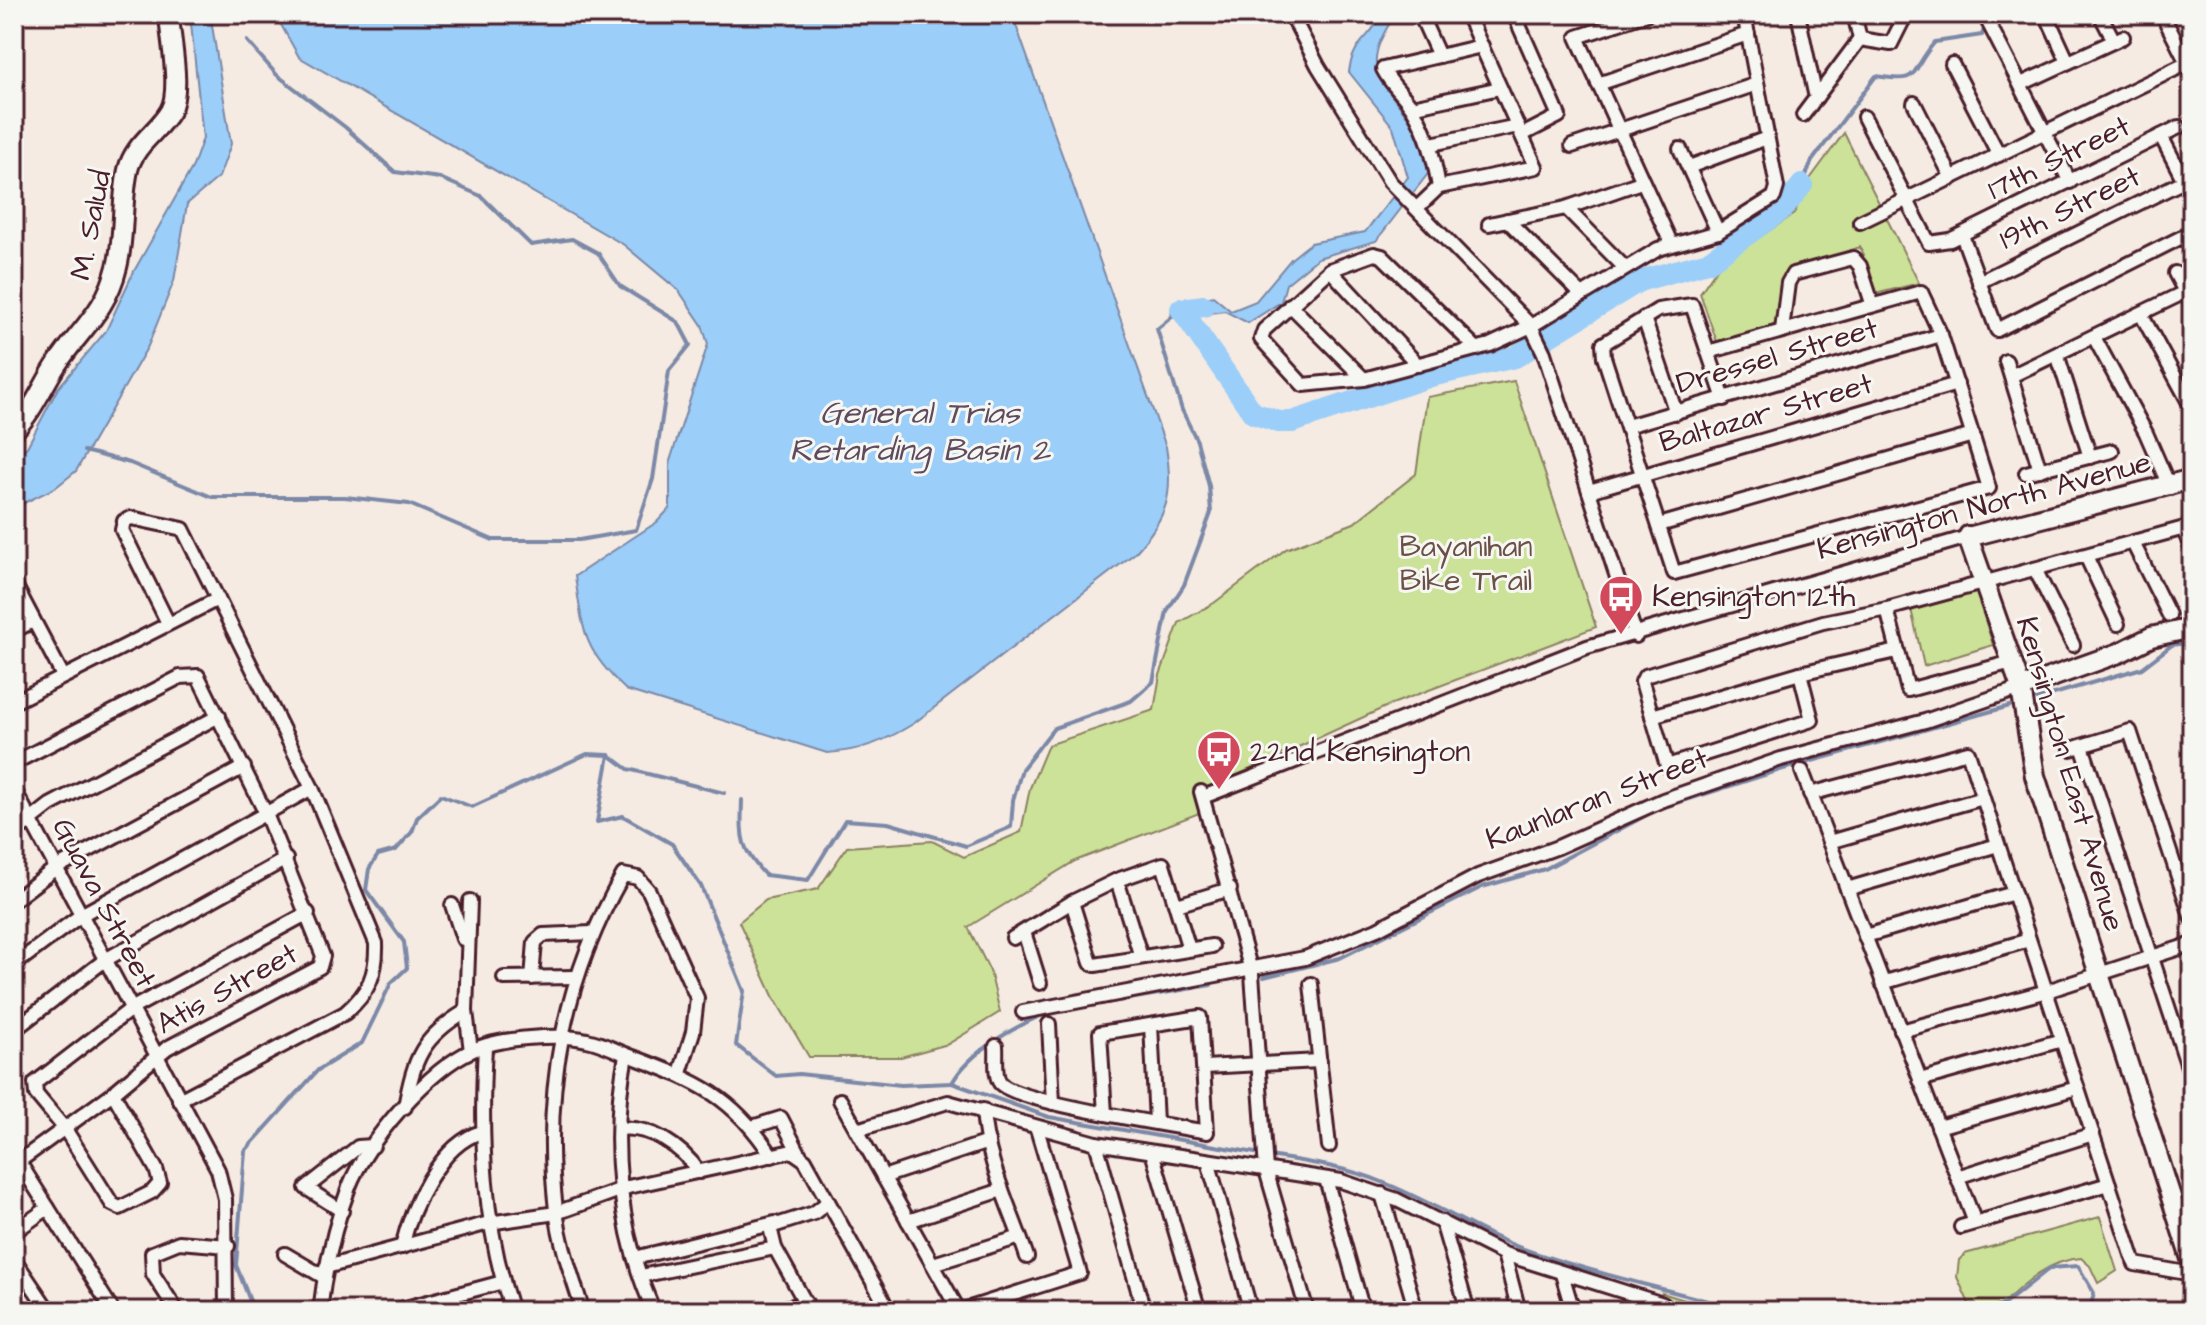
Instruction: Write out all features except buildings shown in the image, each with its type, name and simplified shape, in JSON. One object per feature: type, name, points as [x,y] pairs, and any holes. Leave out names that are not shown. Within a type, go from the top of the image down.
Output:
[{"type":"street","name":"M. Salud","points":[[14,430],[26,418],[66,351],[99,314],[109,292],[117,266],[129,168],[137,149],[171,109],[175,91],[169,14]]},
{"type":"street","points":[[1291,14],[1318,66],[1390,182],[1532,328],[1544,353],[1636,636]]},
{"type":"street","points":[[1420,14],[1439,56]]},
{"type":"street","points":[[1415,206],[1439,187],[1536,167],[1467,14]]},
{"type":"street","points":[[1431,144],[1520,130],[1559,116],[1514,14]]},
{"type":"street","points":[[1647,14],[1577,37],[1671,243]]},
{"type":"street","points":[[1477,349],[1382,256],[1374,254],[1330,270],[1264,330],[1261,339],[1298,380],[1312,386],[1364,379],[1477,349],[1532,328],[1625,268],[1671,243],[1718,232],[1777,193],[1744,14]]},
{"type":"street","points":[[1798,14],[1816,98]]},
{"type":"street","points":[[1854,14],[1860,39]]},
{"type":"street","points":[[1860,39],[1885,44],[1894,40],[1906,14]]},
{"type":"street","points":[[1984,14],[2070,182]]},
{"type":"street","points":[[2046,14],[2068,62]]},
{"type":"street","points":[[2021,84],[2118,39],[2100,14]]},
{"type":"street","points":[[1860,222],[2190,62],[2166,15]]},
{"type":"street","points":[[1598,84],[1748,34]]},
{"type":"street","points":[[1803,115],[1860,39]]},
{"type":"street","points":[[1439,187],[1431,144],[1412,107],[1383,69],[1482,46]]},
{"type":"street","points":[[1952,64],[1999,155]]},
{"type":"street","points":[[1572,146],[1757,84]]},
{"type":"street","points":[[1412,107],[1500,88]]},
{"type":"street","points":[[1914,103],[1952,178]]},
{"type":"street","points":[[1864,117],[1929,243],[1962,235],[1997,330],[2192,232]]},
{"type":"street","name":"17th Street","points":[[1962,235],[2179,127]]},
{"type":"street","points":[[2161,136],[2192,196]]},
{"type":"street","points":[[1689,167],[1767,138]]},
{"type":"street","points":[[1680,149],[1718,232]]},
{"type":"street","name":"19th Street","points":[[1979,282],[2184,181]]},
{"type":"street","points":[[1489,224],[1566,208],[1641,182]]},
{"type":"street","points":[[1566,208],[1625,268]]},
{"type":"street","points":[[1507,220],[1582,295]]},
{"type":"street","points":[[1782,330],[1788,283],[1793,274],[1853,258],[1860,266],[1872,303]]},
{"type":"street","points":[[1330,270],[1418,365]]},
{"type":"street","points":[[2175,273],[2192,305]]},
{"type":"street","points":[[1708,352],[1872,303],[1921,292],[1941,335],[1989,488],[1674,573],[1603,344],[1658,310],[1692,305],[1708,352],[1724,399]]},
{"type":"street","points":[[2011,376],[2185,292]]},
{"type":"street","points":[[1290,305],[1364,379]]},
{"type":"street","points":[[2141,314],[2192,408]]},
{"type":"street","points":[[1644,318],[1676,413]]},
{"type":"street","name":"Dressel Street","points":[[1627,426],[1941,335]]},
{"type":"street","points":[[2094,337],[2146,433],[2170,488]]},
{"type":"street","points":[[2057,354],[2090,457]]},
{"type":"street","points":[[2006,361],[2040,470]]},
{"type":"street","name":"Baltazar Street","points":[[1589,491],[1957,384]]},
{"type":"street","points":[[1659,525],[1973,435]]},
{"type":"street","points":[[2026,473],[2112,451]]},
{"type":"street","name":"Kensington North Avenue","points":[[1230,889],[1202,794],[1587,647],[1636,636],[1968,534],[2170,488],[2192,479]]},
{"type":"street","points":[[168,623],[122,530],[124,521],[139,518],[183,529],[312,788],[376,943],[372,980],[360,1000],[345,1013],[179,1100]]},
{"type":"street","points":[[1800,673],[1812,720],[1667,766],[1642,682],[1645,676],[1823,622],[1887,609],[2187,528],[2192,548]]},
{"type":"street","name":"Kensington East Avenue","points":[[1968,534],[2023,697],[2035,776],[2192,1262]]},
{"type":"street","points":[[2133,543],[2169,615]]},
{"type":"street","points":[[2086,556],[2118,624]]},
{"type":"street","points":[[2035,569],[2073,645]]},
{"type":"street","points":[[14,583],[63,676]]},
{"type":"street","points":[[14,702],[218,599]]},
{"type":"street","points":[[1887,609],[1908,690],[2012,662]]},
{"type":"street","points":[[14,631],[33,621]]},
{"type":"street","name":"Kaunlaran Street","points":[[1023,1012],[1251,970],[1347,943],[1478,876],[1586,836],[1663,800],[1781,759],[2023,697],[2151,637],[2192,628]]},
{"type":"street","points":[[1652,716],[1800,673],[1897,651]]},
{"type":"street","name":"Atis Street","points":[[14,763],[193,674],[202,681],[244,767],[321,944],[320,967],[181,1040],[65,1129],[16,1160]]},
{"type":"street","points":[[14,833],[50,805],[219,716]]},
{"type":"street","points":[[2192,919],[2130,731],[2076,748],[2192,1079]]},
{"type":"street","points":[[1810,794],[1968,752],[2135,1264],[2192,1274]]},
{"type":"street","points":[[14,900],[56,868],[244,767]]},
{"type":"street","points":[[1802,771],[1974,1220]]},
{"type":"street","points":[[14,965],[81,915],[312,788]]},
{"type":"street","name":"Guava Street","points":[[14,789],[222,1183],[228,1246],[226,1311]]},
{"type":"street","points":[[1829,842],[1983,798]]},
{"type":"street","points":[[1847,889],[1998,845]]},
{"type":"street","points":[[14,1030],[105,960],[286,859]]},
{"type":"street","points":[[1040,983],[1018,935],[1072,902],[1117,880],[1163,864],[1189,949]]},
{"type":"street","points":[[583,1311],[556,1213],[552,1142],[560,1037],[592,933],[623,875],[638,878],[649,891],[697,998],[693,1032],[680,1073]]},
{"type":"street","points":[[1117,880],[1141,957]]},
{"type":"street","points":[[1177,905],[1230,889],[1251,970],[1265,1166],[1307,1311]]},
{"type":"street","points":[[1865,936],[2014,893]]},
{"type":"street","points":[[470,901],[466,1011],[471,1051]]},
{"type":"street","points":[[1072,902],[1090,959],[1095,965],[1212,946]]},
{"type":"street","points":[[452,905],[466,946]]},
{"type":"street","points":[[113,1093],[156,1169],[160,1183],[157,1188],[125,1206],[116,1207],[34,1088],[39,1080],[131,1009],[308,913]]},
{"type":"street","points":[[532,978],[535,942],[543,935],[592,933]]},
{"type":"street","points":[[1882,983],[2029,940]]},
{"type":"street","points":[[1901,1031],[2047,991],[2192,944]]},
{"type":"street","points":[[504,978],[576,977]]},
{"type":"street","points":[[1311,984],[1329,1146]]},
{"type":"street","points":[[405,1107],[412,1070],[436,1029],[466,1011]]},
{"type":"street","points":[[996,1046],[1000,1083],[1053,1103],[1105,1114],[1207,1132],[1200,1017],[1100,1033],[1105,1114]]},
{"type":"street","points":[[1049,1024],[1053,1103]]},
{"type":"street","points":[[1151,1025],[1156,1122]]},
{"type":"street","points":[[320,1311],[325,1272],[349,1185],[373,1146],[405,1107],[444,1069],[471,1051],[560,1037],[587,1039],[680,1073],[735,1108],[772,1156]]},
{"type":"street","points":[[1920,1080],[2062,1040]]},
{"type":"street","points":[[485,1047],[482,1132],[489,1223],[511,1308],[490,1311]]},
{"type":"street","points":[[626,1055],[619,1129],[621,1189],[635,1258],[654,1311]]},
{"type":"street","points":[[1204,1067],[1320,1061]]},
{"type":"street","points":[[1938,1127],[2077,1088]]},
{"type":"street","points":[[840,1100],[960,1311],[1080,1273],[1037,1129]]},
{"type":"street","points":[[857,1130],[938,1103],[957,1103],[1037,1129],[1096,1143],[1208,1161],[1265,1166],[1326,1179],[1382,1194],[1504,1254],[1663,1304]]},
{"type":"street","points":[[983,1110],[988,1142],[1002,1190],[1017,1238],[1027,1257]]},
{"type":"street","points":[[752,1127],[781,1118],[889,1311]]},
{"type":"street","points":[[619,1129],[634,1128],[661,1138],[690,1159],[699,1172]]},
{"type":"street","points":[[402,1247],[408,1222],[425,1185],[450,1153],[472,1135],[482,1132]]},
{"type":"street","points":[[1957,1177],[2093,1134]]},
{"type":"street","points":[[883,1177],[988,1142]]},
{"type":"street","points":[[1096,1143],[1143,1307],[1120,1311]]},
{"type":"street","points":[[342,1211],[306,1188],[358,1147],[373,1146]]},
{"type":"street","points":[[285,1254],[325,1272],[489,1223],[556,1213],[621,1189],[792,1151],[801,1158]]},
{"type":"street","points":[[1152,1152],[1199,1311]]},
{"type":"street","points":[[16,1160],[113,1311]]},
{"type":"street","points":[[1208,1161],[1251,1311]]},
{"type":"street","points":[[1326,1179],[1363,1311]]},
{"type":"street","points":[[1961,1227],[1974,1220],[2109,1184]]},
{"type":"street","points":[[908,1221],[1002,1190]]},
{"type":"street","points":[[1382,1194],[1416,1311]]},
{"type":"street","points":[[635,1258],[814,1213],[828,1202]]},
{"type":"street","points":[[14,1232],[48,1208]]},
{"type":"street","points":[[1442,1222],[1468,1311]]},
{"type":"street","points":[[772,1311],[808,1307],[775,1248],[770,1227],[775,1223]]},
{"type":"street","points":[[933,1264],[1017,1238]]},
{"type":"street","points":[[177,1311],[153,1274],[152,1253],[179,1242],[228,1246]]},
{"type":"street","points":[[641,1276],[775,1248]]},
{"type":"street","points":[[1504,1254],[1519,1311]]},
{"type":"street","points":[[14,1259],[49,1311]]},
{"type":"street","points":[[1562,1274],[1573,1311]]},
{"type":"street","points":[[394,1311],[503,1282]]},
{"type":"street","points":[[1630,1295],[1634,1311]]},
{"type":"green space","points":[[1844,133],[1919,283],[1875,294],[1860,247],[1787,271],[1776,328],[1717,342],[1700,293],[1720,264],[1794,214],[1810,179]]},
{"type":"green space","name":"Bayanihan Bike Trail","points":[[1514,381],[1596,627],[1392,704],[1196,794],[1202,812],[1075,861],[968,927],[990,971],[1000,1012],[948,1044],[901,1057],[809,1057],[773,996],[739,922],[766,900],[818,889],[847,847],[932,841],[964,857],[1021,832],[1030,788],[1048,745],[1154,710],[1160,675],[1179,623],[1214,603],[1286,549],[1354,523],[1416,474],[1427,397]]},
{"type":"green space","points":[[1976,591],[1993,645],[1924,666],[1911,609]]},
{"type":"green space","points":[[2100,1217],[2117,1271],[2098,1283],[2090,1266],[2081,1258],[2068,1260],[2037,1274],[2000,1306],[1970,1306],[1957,1277],[1959,1260],[1965,1254]]},
{"type":"green space","points":[[1662,1293],[1720,1311],[1668,1311]]},
{"type":"water","points":[[190,14],[210,14],[231,144],[219,177],[187,204],[174,281],[148,346],[76,471],[55,488],[14,508],[14,455],[27,447],[58,388],[106,331],[133,273],[193,166],[203,138]]},
{"type":"water","name":"General Trias Retarding Basin 2","points":[[275,14],[1012,14],[1166,447],[1168,492],[1155,528],[1135,553],[913,724],[862,747],[827,753],[626,690],[601,663],[587,639],[575,576],[657,522],[670,508],[670,461],[708,344],[702,325],[679,291],[624,245],[299,57]]},
{"type":"water","points":[[1382,14],[1396,14],[1377,50],[1379,76],[1416,129],[1430,171],[1376,241],[1318,258],[1286,284],[1281,302],[1248,323],[1225,311],[1171,318],[1172,307],[1213,296],[1231,311],[1256,301],[1291,259],[1311,243],[1365,232],[1408,177],[1393,127],[1349,72],[1354,53]]},
{"type":"waterway","points":[[1802,185],[1812,161],[1876,76],[1908,77],[1935,42],[1982,35],[1986,24]]},
{"type":"waterway","points":[[84,451],[130,463],[212,497],[345,497],[409,504],[493,540],[579,540],[636,530],[653,479],[669,371],[690,345],[678,322],[620,286],[598,253],[572,239],[531,245],[481,196],[440,178],[395,172],[345,127],[277,75],[247,41]]},
{"type":"waterway","points":[[1204,306],[1181,309],[1253,413],[1279,422],[1292,422],[1431,376],[1515,357],[1639,281],[1708,262],[1783,209],[1802,185]]},
{"type":"waterway","points":[[742,800],[743,841],[750,857],[765,875],[808,880],[845,820],[888,823],[966,846],[1011,827],[1013,800],[1022,769],[1054,728],[1131,701],[1153,682],[1167,611],[1184,585],[1211,513],[1209,486],[1197,441],[1182,410],[1157,329],[1173,316]]},
{"type":"waterway","points":[[2037,699],[2142,668],[2172,645],[2192,642]]},
{"type":"waterway","points":[[1264,977],[1340,958],[1482,887],[1545,869],[1658,809],[1783,769],[2010,706]]},
{"type":"waterway","points":[[254,1311],[236,1265],[245,1151],[318,1070],[362,1043],[391,983],[407,968],[404,942],[366,890],[369,869],[378,855],[396,850],[412,832],[417,818],[441,795],[472,807],[587,754],[609,755],[628,769],[724,793]]},
{"type":"waterway","points":[[609,755],[597,822],[623,816],[672,844],[701,886],[744,991],[736,1045],[776,1076],[799,1074],[901,1085],[952,1083],[981,1050],[1047,1013]]},
{"type":"waterway","points":[[1064,1010],[1211,985]]},
{"type":"waterway","points":[[952,1083],[1049,1117],[1261,1154]]},
{"type":"waterway","points":[[1269,1156],[1355,1172],[1401,1190],[1532,1252],[1743,1311]]},
{"type":"waterway","points":[[1966,1311],[2002,1306],[2050,1268],[2078,1266],[2094,1293],[2091,1305],[2112,1311]]},
{"type":"place","name":"Kensington 12th","points":[[1621,636]]},
{"type":"place","name":"22nd Kensington","points":[[1219,791]]}]
